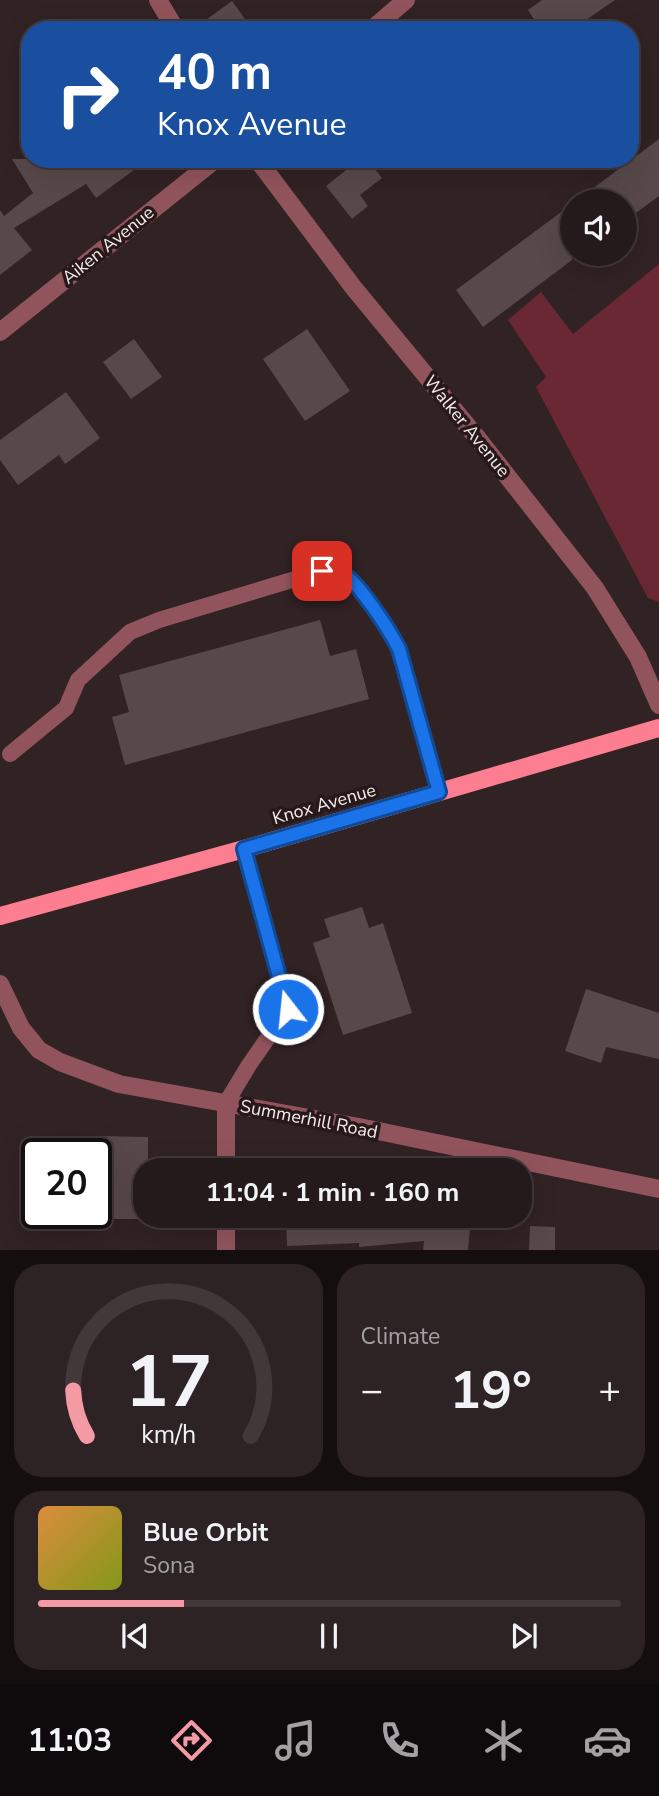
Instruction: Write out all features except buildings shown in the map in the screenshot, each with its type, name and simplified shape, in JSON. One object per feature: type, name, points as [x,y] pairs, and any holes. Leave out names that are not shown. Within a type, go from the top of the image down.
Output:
[{"type":"main road","name":"Knox Avenue","points":[[0,916],[244,849],[659,729]]},
{"type":"street","points":[[158,0],[171,21]]},
{"type":"street","points":[[382,21],[406,0]]},
{"type":"street","name":"Aiken Avenue","points":[[0,332],[205,168]]},
{"type":"street","name":"Walker Avenue","points":[[264,168],[353,287],[479,440],[595,588],[638,657],[659,705]]},
{"type":"street","name":"Summerhill Road","points":[[0,984],[21,1028],[39,1050],[60,1062],[119,1084],[359,1128],[659,1189]]},
{"type":"street","points":[[226,1103],[226,1158]]},
{"type":"street","points":[[226,1228],[226,1250]]},
{"type":"lane","points":[[10,754],[66,708],[78,680],[130,632],[159,620],[322,571],[339,572],[354,584],[388,627],[399,649],[439,792]]},
{"type":"lane","points":[[226,1103],[288,1009],[244,849]]},
{"type":"shaded area","points":[[659,264],[659,602],[648,598],[536,387],[546,377],[508,320],[541,292],[573,334]]},
{"type":"route","points":[[288,1009],[244,849],[439,792],[399,649],[388,627],[354,584],[339,572],[322,571]]}]
